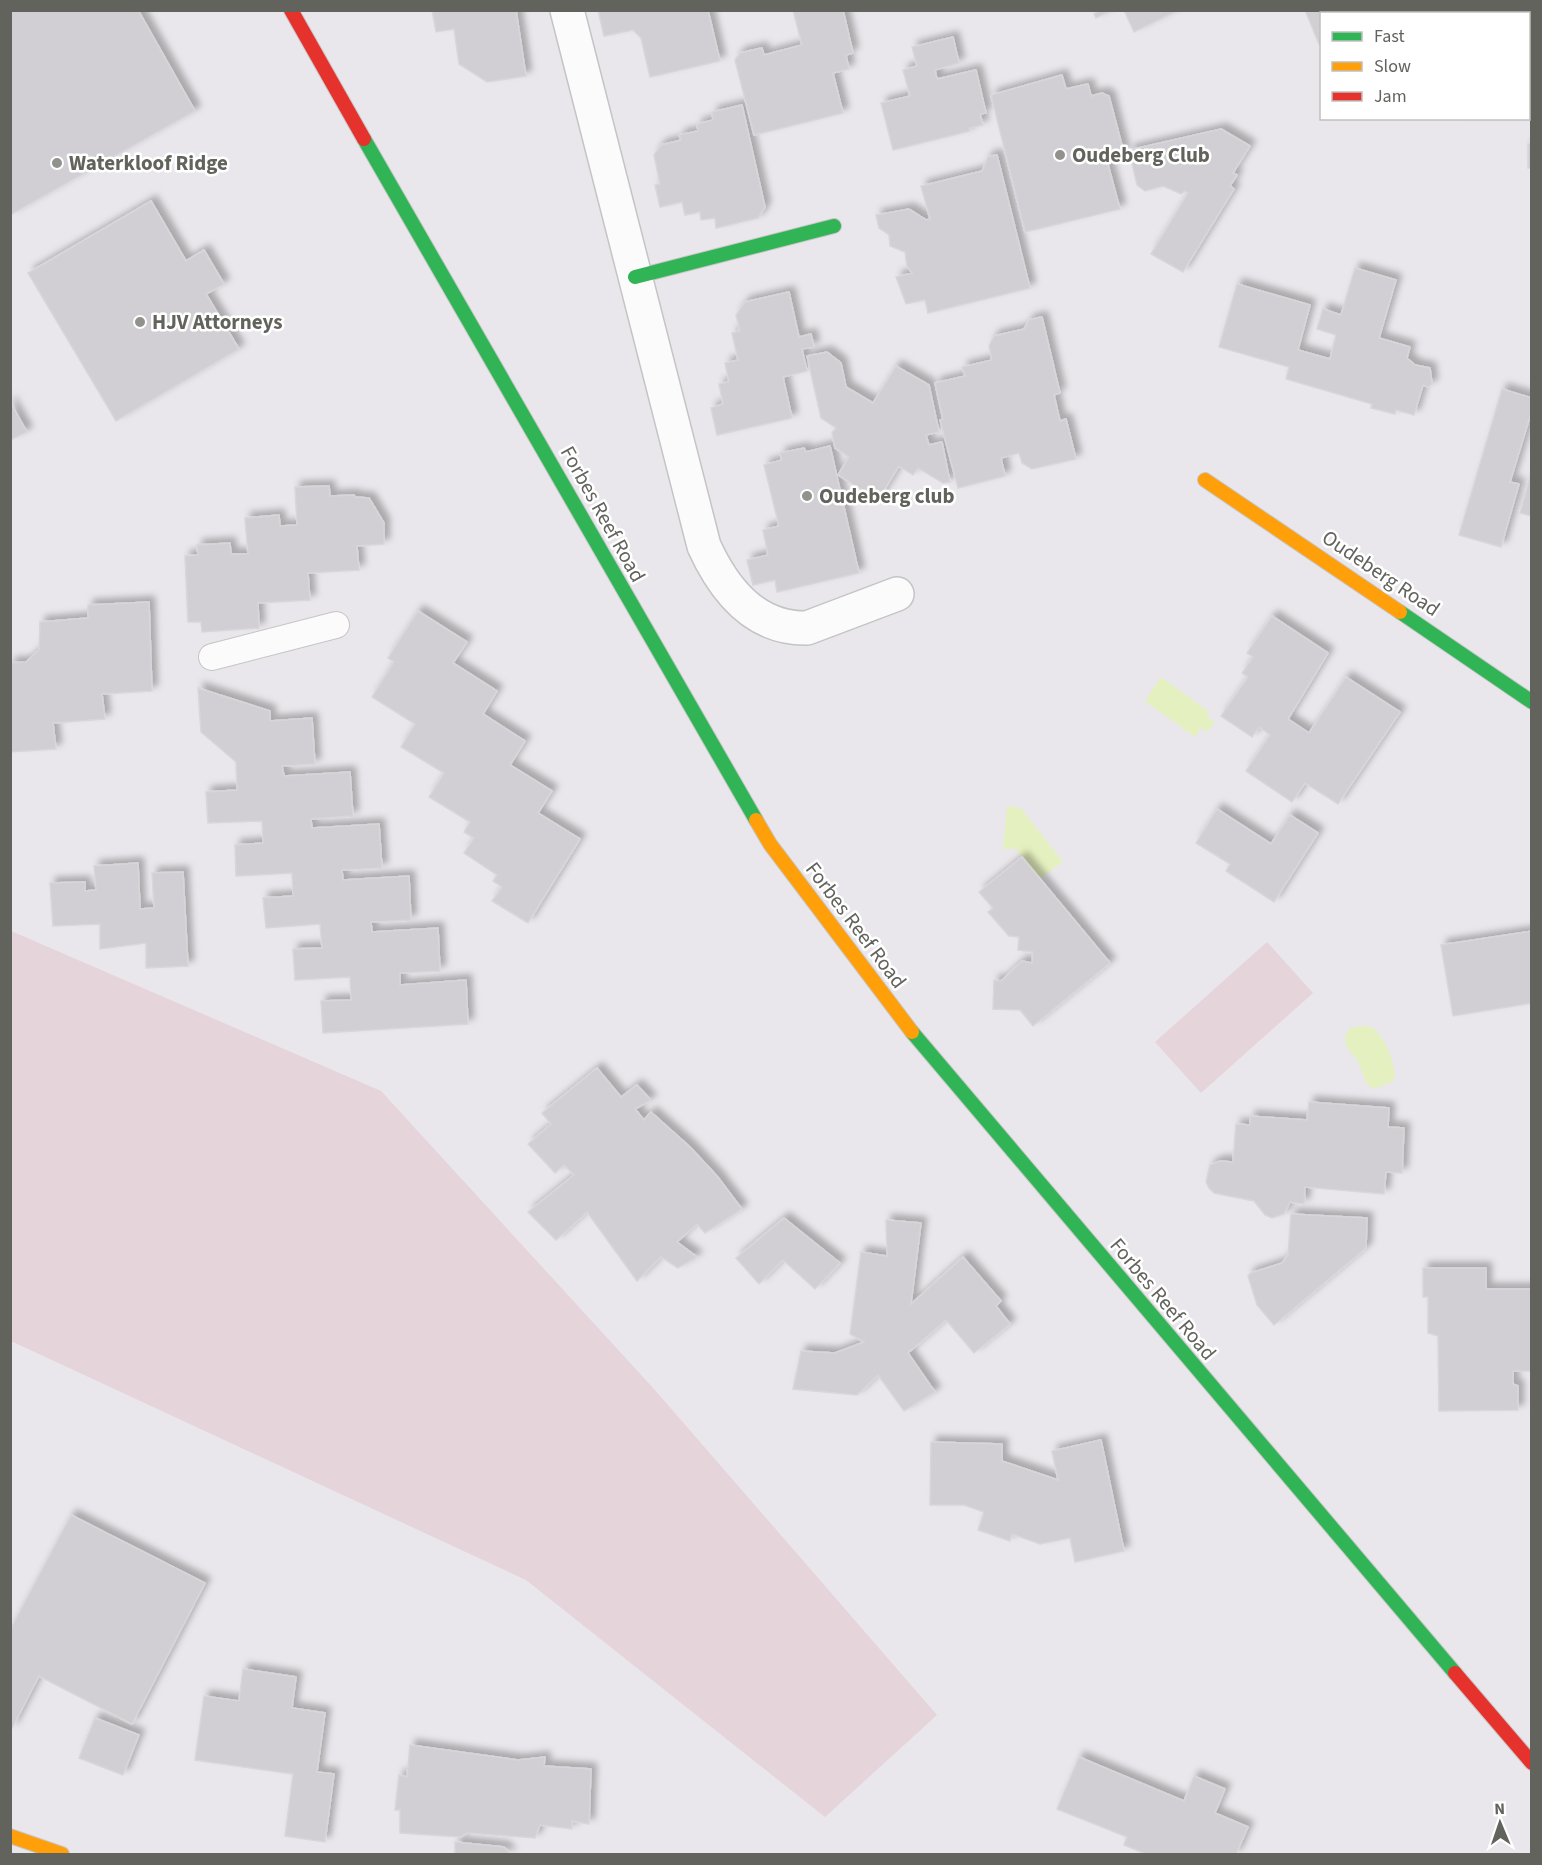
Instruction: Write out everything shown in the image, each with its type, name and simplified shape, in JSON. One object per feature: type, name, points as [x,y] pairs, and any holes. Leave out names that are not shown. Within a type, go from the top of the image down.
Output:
[{"type":"street","name":"Forbes Reef Road","points":[[291,10],[607,565],[770,844],[907,1027],[1532,1763]]},
{"type":"street","points":[[567,10],[704,546],[722,578],[749,611],[767,620],[794,628],[807,627],[897,594]]},
{"type":"street","points":[[635,277],[834,226]]},
{"type":"street","name":"Oudeberg Road","points":[[1205,480],[1532,702]]},
{"type":"street","points":[[10,1836],[62,1854]]},
{"type":"lane","points":[[212,657],[336,625]]},
{"type":"shaded area","points":[[1161,677],[1209,712],[1207,716],[1215,722],[1207,732],[1201,728],[1195,737],[1145,701]]},
{"type":"shaded area","points":[[1007,806],[1021,808],[1063,862],[1039,879],[1016,849],[1003,849]]},
{"type":"shaded area","points":[[11,931],[381,1091],[654,1389],[937,1715],[825,1817],[526,1580],[11,1341]]},
{"type":"shaded area","points":[[1267,942],[1313,993],[1201,1093],[1155,1042]]},
{"type":"shaded area","points":[[1358,1026],[1372,1028],[1384,1041],[1393,1061],[1394,1081],[1374,1089],[1366,1083],[1358,1061],[1346,1046],[1345,1036],[1349,1029]]},
{"type":"building","name":"Waterkloof Ridge","points":[[10,10],[138,10],[195,111],[10,215]]},
{"type":"building","points":[[432,10],[516,10],[526,76],[487,82],[459,64],[454,29],[436,32]]},
{"type":"building","points":[[598,10],[708,10],[720,61],[650,77],[641,38],[633,30],[604,36]]},
{"type":"building","points":[[793,10],[843,10],[853,53],[846,55],[849,69],[833,73],[843,113],[754,135],[735,60],[740,53],[762,48],[764,55],[802,45]]},
{"type":"building","points":[[1101,10],[1112,10],[1096,18],[1094,14]]},
{"type":"building","points":[[1124,10],[1179,10],[1134,32]]},
{"type":"building","points":[[1305,10],[1399,10],[1396,12],[1320,12],[1319,44]]},
{"type":"building","points":[[953,37],[959,63],[935,70],[937,79],[976,70],[986,113],[980,114],[983,125],[969,128],[970,131],[893,150],[881,103],[910,96],[903,70],[917,66],[912,47]]},
{"type":"building","points":[[1530,55],[1532,55],[1532,119],[1530,119]]},
{"type":"building","name":"Oudeberg Club","points":[[1062,75],[1066,89],[1088,84],[1091,96],[1102,93],[1109,96],[1124,153],[1106,157],[1120,209],[1025,232],[991,95]]},
{"type":"building","points":[[742,105],[765,207],[758,218],[716,228],[715,218],[701,220],[700,212],[685,215],[682,202],[660,207],[655,185],[660,184],[654,155],[661,145],[681,140],[679,135],[698,131],[697,124],[713,120],[712,112]]},
{"type":"building","name":"Oudeberg Club","points":[[1221,129],[1250,146],[1233,173],[1237,175],[1230,186],[1234,189],[1183,272],[1151,254],[1188,193],[1185,191],[1181,194],[1163,186],[1145,191],[1137,185],[1129,150]]},
{"type":"building","points":[[1528,144],[1532,144],[1532,168],[1528,168]]},
{"type":"building","points":[[997,155],[1030,288],[928,313],[925,300],[906,304],[896,277],[912,273],[907,266],[905,252],[890,246],[889,235],[879,228],[876,215],[909,209],[926,220],[930,219],[921,186],[982,171],[988,157]]},
{"type":"building","name":"HJV Attorneys","points":[[151,201],[186,261],[204,250],[224,284],[206,294],[239,349],[116,421],[28,273]]},
{"type":"building","points":[[1355,268],[1396,280],[1379,338],[1410,347],[1407,358],[1415,365],[1430,368],[1432,384],[1428,387],[1423,385],[1414,415],[1396,410],[1395,414],[1371,408],[1372,404],[1286,379],[1289,367],[1219,347],[1237,284],[1310,305],[1298,350],[1330,359],[1336,335],[1317,329],[1323,309],[1341,315]]},
{"type":"building","points":[[789,292],[799,337],[811,334],[814,347],[802,349],[807,371],[783,377],[792,418],[717,435],[711,408],[723,404],[719,384],[729,382],[725,363],[738,360],[732,333],[740,331],[736,315],[745,302]]},
{"type":"building","name":"Oudeberg Club","points":[[1042,317],[1060,393],[1054,395],[1060,421],[1066,419],[1076,459],[1032,469],[1022,463],[1019,453],[1001,458],[1005,476],[958,488],[940,420],[943,419],[935,383],[965,376],[962,367],[992,360],[989,346],[994,336],[1024,329],[1029,320]]},
{"type":"building","name":"Oudeberg Club","points":[[827,352],[841,363],[846,387],[873,403],[896,366],[929,385],[939,432],[926,435],[929,445],[942,442],[950,482],[943,483],[918,468],[913,475],[899,466],[878,500],[838,475],[849,457],[835,448],[832,433],[836,428],[821,418],[807,356]]},
{"type":"building","points":[[1502,389],[1532,398],[1532,410],[1510,482],[1519,484],[1501,547],[1459,535]]},
{"type":"building","points":[[10,402],[27,432],[10,440]]},
{"type":"building","name":"Oudeberg club","points":[[830,446],[859,573],[777,592],[775,580],[753,585],[747,560],[768,555],[763,530],[779,526],[764,465],[782,460],[780,453],[804,448],[806,452]]},
{"type":"building","points":[[1532,470],[1532,516],[1520,513]]},
{"type":"building","points":[[329,486],[330,496],[354,495],[369,498],[384,523],[384,544],[357,546],[359,570],[308,573],[310,600],[258,603],[259,628],[202,632],[201,622],[188,622],[185,556],[198,555],[197,545],[230,543],[231,554],[248,554],[245,518],[279,515],[280,526],[297,525],[295,487]]},
{"type":"building","points":[[149,602],[152,691],[102,694],[105,719],[53,723],[56,749],[10,752],[10,663],[26,662],[39,650],[40,622],[88,618],[88,605]]},
{"type":"building","points":[[418,611],[467,642],[453,663],[497,691],[483,714],[525,741],[510,765],[552,791],[538,813],[580,839],[528,923],[492,901],[502,887],[493,881],[497,875],[464,853],[474,838],[464,832],[470,822],[429,797],[444,773],[401,747],[415,724],[372,697],[394,662],[388,658]]},
{"type":"building","points":[[1272,616],[1328,653],[1288,719],[1309,733],[1346,677],[1400,712],[1338,804],[1305,783],[1292,802],[1246,771],[1270,735],[1259,727],[1252,737],[1221,716],[1248,677],[1242,673],[1253,657],[1247,653]]},
{"type":"building","points":[[198,688],[270,711],[270,721],[312,718],[315,764],[282,766],[284,776],[350,772],[353,816],[311,819],[312,828],[379,824],[382,868],[342,870],[343,880],[409,876],[411,920],[371,922],[372,932],[438,928],[440,971],[400,973],[400,985],[466,980],[468,1024],[323,1033],[321,1001],[351,1000],[350,977],[295,980],[293,949],[322,948],[320,924],[266,928],[263,898],[293,896],[292,873],[236,876],[235,845],[263,843],[262,821],[208,823],[206,792],[237,790],[236,762],[201,732]]},
{"type":"building","points":[[1217,809],[1271,844],[1290,815],[1318,833],[1274,902],[1226,871],[1230,864],[1196,843]]},
{"type":"building","points":[[1022,857],[1110,963],[1033,1026],[1020,1010],[993,1009],[994,980],[1001,981],[1022,961],[1032,963],[1033,952],[1018,950],[1019,937],[1009,936],[988,912],[993,908],[979,892]]},
{"type":"building","points":[[138,863],[140,909],[154,908],[152,873],[183,872],[188,966],[146,968],[146,943],[100,949],[100,924],[53,926],[50,883],[85,882],[85,891],[96,890],[94,866]]},
{"type":"building","points":[[1532,931],[1532,1003],[1453,1016],[1441,945]]},
{"type":"building","points":[[597,1068],[621,1097],[637,1085],[651,1100],[635,1109],[644,1120],[651,1112],[690,1147],[717,1176],[742,1209],[705,1233],[697,1224],[677,1242],[697,1257],[678,1268],[661,1257],[637,1281],[587,1212],[556,1240],[528,1212],[574,1175],[564,1165],[555,1173],[528,1144],[551,1124],[542,1113]]},
{"type":"building","points":[[1309,1102],[1389,1108],[1388,1127],[1404,1128],[1402,1173],[1386,1172],[1384,1194],[1305,1187],[1304,1204],[1290,1202],[1284,1214],[1272,1218],[1265,1215],[1254,1201],[1214,1193],[1209,1188],[1206,1182],[1210,1165],[1220,1161],[1233,1162],[1236,1124],[1250,1125],[1250,1116],[1307,1120]]},
{"type":"building","points":[[1291,1214],[1367,1218],[1366,1248],[1274,1325],[1257,1305],[1248,1276],[1282,1263],[1288,1255]]},
{"type":"building","points":[[784,1218],[840,1263],[815,1289],[783,1260],[759,1284],[736,1258]]},
{"type":"building","points":[[886,1220],[921,1223],[911,1304],[963,1257],[1001,1301],[996,1306],[1010,1324],[974,1353],[946,1320],[908,1353],[935,1392],[904,1411],[878,1375],[857,1395],[793,1389],[801,1351],[835,1353],[864,1342],[850,1334],[861,1252],[887,1256]]},
{"type":"building","points":[[1423,1268],[1486,1268],[1486,1289],[1532,1289],[1532,1371],[1513,1371],[1513,1384],[1518,1386],[1518,1410],[1439,1411],[1438,1336],[1428,1333],[1428,1297],[1423,1297]]},
{"type":"building","points":[[1101,1440],[1124,1551],[1075,1562],[1070,1538],[1040,1544],[1012,1534],[1010,1541],[978,1530],[984,1512],[964,1505],[930,1505],[931,1442],[1002,1444],[1002,1461],[1058,1480],[1052,1451]]},
{"type":"building","points":[[71,1515],[205,1583],[132,1724],[39,1676],[11,1730],[10,1630]]},
{"type":"building","points":[[243,1669],[296,1677],[292,1708],[325,1713],[317,1772],[334,1774],[325,1842],[285,1836],[293,1774],[195,1760],[204,1696],[239,1701]]},
{"type":"building","points":[[95,1718],[139,1735],[123,1775],[79,1758]]},
{"type":"building","points":[[410,1745],[518,1760],[545,1757],[544,1766],[591,1769],[589,1824],[572,1821],[572,1829],[540,1825],[535,1838],[467,1833],[461,1837],[400,1833],[400,1810],[395,1810],[399,1775],[407,1777]]},
{"type":"building","points":[[1079,1757],[1184,1801],[1194,1776],[1225,1789],[1215,1813],[1248,1827],[1236,1854],[1146,1854],[1124,1845],[1127,1837],[1057,1809]]},
{"type":"building","points":[[455,1842],[504,1847],[510,1854],[455,1854]]},
{"type":"traffic: fast","points":[[364,139],[756,820]]},
{"type":"traffic: fast","points":[[635,277],[834,226]]},
{"type":"traffic: fast","points":[[1400,612],[1532,702]]},
{"type":"traffic: fast","points":[[912,1032],[1455,1673]]},
{"type":"traffic: slow","points":[[1205,480],[1400,612]]},
{"type":"traffic: slow","points":[[756,820],[770,844],[912,1032]]},
{"type":"traffic: slow","points":[[10,1836],[62,1854]]},
{"type":"traffic: jam","points":[[291,10],[364,139]]},
{"type":"traffic: jam","points":[[1455,1673],[1532,1763]]},
{"type":"place","name":"Oudeberg Club","points":[[1060,155]]},
{"type":"place","name":"Waterkloof Ridge","points":[[57,163]]},
{"type":"place","name":"HJV Attorneys","points":[[140,322]]},
{"type":"place","name":"Oudeberg club","points":[[807,496]]}]
